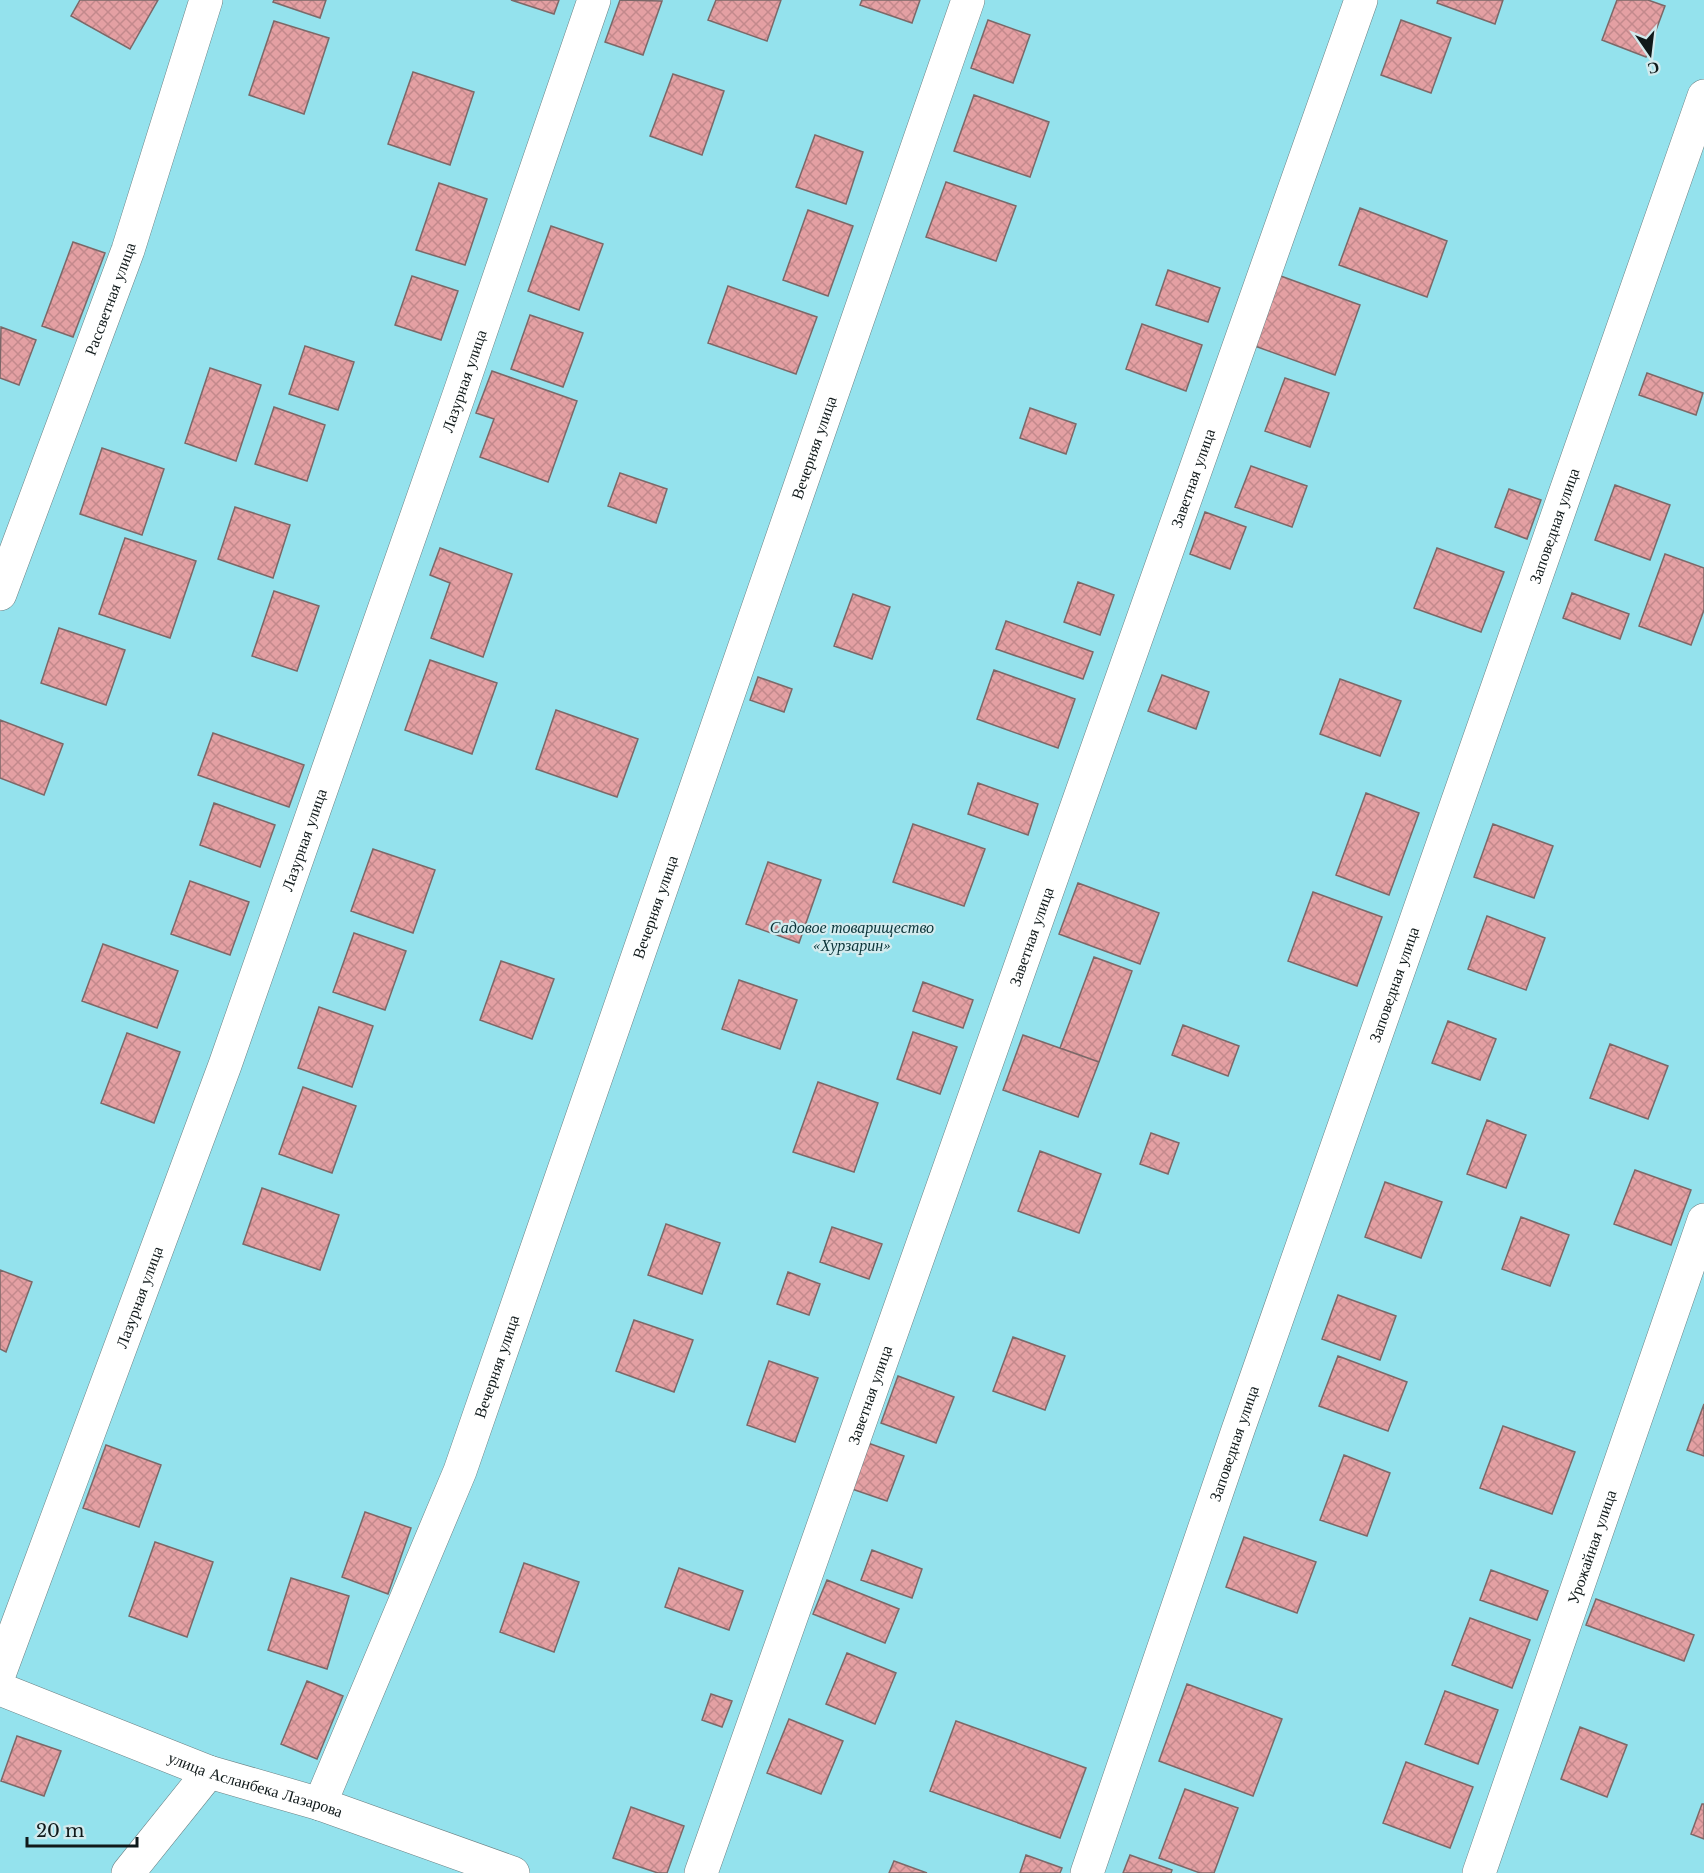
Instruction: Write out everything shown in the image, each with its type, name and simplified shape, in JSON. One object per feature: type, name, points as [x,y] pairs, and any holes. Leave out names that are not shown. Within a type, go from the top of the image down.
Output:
[{"type":"street","name":"Рассветная улица","points":[[0,594],[128,250],[206,0]]},
{"type":"street","name":"Лазурная улица","points":[[0,1672],[225,1065],[594,0]]},
{"type":"street","name":"Вечерняя улица","points":[[320,1804],[460,1471],[968,0]]},
{"type":"street","name":"Заветная улица","points":[[701,1873],[1361,0]]},
{"type":"street","name":"Заповедная улица","points":[[1087,1873],[1238,1430],[1704,96]]},
{"type":"street","name":"Урожайная улица","points":[[1479,1873],[1704,1220]]},
{"type":"street","name":"улица Асланбека Лазарова","points":[[0,1689],[209,1772],[320,1804],[513,1873]]},
{"type":"street","points":[[128,1873],[209,1772]]},
{"type":"green space","name":"Садовое товарищество «Хурзарин»","points":[[0,0],[1704,0],[1704,1873],[0,1873]]},
{"type":"building","points":[[80,0],[158,0],[130,49],[71,16]]},
{"type":"building","points":[[274,0],[326,0],[320,18],[273,2]]},
{"type":"building","points":[[511,0],[559,0],[554,14]]},
{"type":"building","points":[[620,0],[662,1],[643,55],[605,42]]},
{"type":"building","points":[[716,0],[781,0],[767,41],[708,20]]},
{"type":"building","points":[[862,0],[920,0],[912,23],[860,5]]},
{"type":"building","points":[[1438,0],[1503,0],[1495,24],[1437,3]]},
{"type":"building","points":[[1617,0],[1648,0],[1665,6],[1646,57],[1602,40]]},
{"type":"building","points":[[988,20],[1030,35],[1013,83],[971,68]]},
{"type":"building","points":[[1401,20],[1451,38],[1431,93],[1381,75]]},
{"type":"building","points":[[274,21],[329,38],[304,114],[249,95]]},
{"type":"building","points":[[413,72],[474,92],[450,165],[388,144]]},
{"type":"building","points":[[673,74],[724,91],[702,155],[650,136]]},
{"type":"building","points":[[974,95],[1049,122],[1030,177],[954,151]]},
{"type":"building","points":[[815,135],[863,152],[846,204],[796,187]]},
{"type":"building","points":[[946,182],[1016,206],[996,261],[926,237]]},
{"type":"building","points":[[439,183],[487,199],[465,265],[416,250]]},
{"type":"building","points":[[1360,208],[1447,241],[1427,297],[1339,265]]},
{"type":"building","points":[[808,210],[853,226],[828,296],[783,280]]},
{"type":"building","points":[[551,226],[603,244],[579,310],[528,291]]},
{"type":"building","points":[[73,242],[105,253],[73,337],[42,326]]},
{"type":"building","points":[[1168,270],[1220,288],[1208,322],[1156,305]]},
{"type":"building","points":[[1278,275],[1360,305],[1335,375],[1252,345]]},
{"type":"building","points":[[412,276],[458,291],[441,340],[395,325]]},
{"type":"building","points":[[728,286],[817,317],[796,374],[708,343]]},
{"type":"building","points":[[530,315],[583,333],[563,387],[511,369]]},
{"type":"building","points":[[1142,324],[1202,345],[1186,391],[1126,369]]},
{"type":"building","points":[[1,327],[36,340],[19,385],[0,378]]},
{"type":"building","points":[[305,346],[354,362],[338,410],[289,394]]},
{"type":"building","points":[[210,368],[261,385],[236,461],[185,443]]},
{"type":"building","points":[[492,371],[577,401],[548,482],[480,457],[494,419],[476,413]]},
{"type":"building","points":[[1647,373],[1703,393],[1696,415],[1639,395]]},
{"type":"building","points":[[1285,378],[1329,393],[1310,447],[1265,431]]},
{"type":"building","points":[[274,407],[325,425],[307,481],[255,464]]},
{"type":"building","points":[[1030,408],[1076,424],[1066,454],[1020,438]]},
{"type":"building","points":[[102,448],[164,469],[142,535],[80,514]]},
{"type":"building","points":[[1251,466],[1307,486],[1292,527],[1235,507]]},
{"type":"building","points":[[620,473],[667,489],[656,523],[608,506]]},
{"type":"building","points":[[1615,485],[1670,505],[1650,560],[1595,540]]},
{"type":"building","points":[[1509,489],[1541,500],[1527,539],[1495,527]]},
{"type":"building","points":[[235,507],[290,525],[273,578],[218,559]]},
{"type":"building","points":[[1205,512],[1246,527],[1230,569],[1190,554]]},
{"type":"building","points":[[125,538],[196,561],[170,638],[99,614]]},
{"type":"building","points":[[440,548],[512,574],[483,657],[431,638],[450,583],[430,575]]},
{"type":"building","points":[[1437,548],[1504,572],[1481,632],[1414,608]]},
{"type":"building","points":[[1665,554],[1704,568],[1704,610],[1691,645],[1639,626]]},
{"type":"building","points":[[1078,582],[1114,595],[1100,635],[1064,622]]},
{"type":"building","points":[[274,591],[319,606],[297,671],[252,656]]},
{"type":"building","points":[[1572,593],[1629,614],[1620,639],[1563,618]]},
{"type":"building","points":[[853,594],[890,607],[872,659],[834,646]]},
{"type":"building","points":[[1006,621],[1093,652],[1083,679],[996,649]]},
{"type":"building","points":[[59,628],[125,650],[106,705],[41,683]]},
{"type":"building","points":[[430,660],[497,683],[472,754],[405,730]]},
{"type":"building","points":[[994,670],[1075,699],[1058,748],[977,719]]},
{"type":"building","points":[[1162,675],[1209,692],[1196,729],[1148,711]]},
{"type":"building","points":[[758,677],[792,689],[784,712],[750,700]]},
{"type":"building","points":[[1340,679],[1401,701],[1380,756],[1320,734]]},
{"type":"building","points":[[556,710],[638,739],[617,797],[536,769]]},
{"type":"building","points":[[0,720],[63,744],[44,795],[0,778]]},
{"type":"building","points":[[213,733],[304,765],[289,807],[198,775]]},
{"type":"building","points":[[978,783],[1038,804],[1028,835],[968,814]]},
{"type":"building","points":[[1366,793],[1419,813],[1389,895],[1336,875]]},
{"type":"building","points":[[214,803],[275,825],[260,867],[200,845]]},
{"type":"building","points":[[913,824],[985,849],[964,906],[893,882]]},
{"type":"building","points":[[1493,824],[1553,846],[1534,898],[1474,877]]},
{"type":"building","points":[[373,849],[435,870],[413,933],[351,911]]},
{"type":"building","points":[[768,862],[821,880],[799,943],[746,924]]},
{"type":"building","points":[[190,881],[249,902],[230,955],[171,934]]},
{"type":"building","points":[[1078,883],[1159,913],[1140,964],[1059,934]]},
{"type":"building","points":[[1313,892],[1382,917],[1357,986],[1288,961]]},
{"type":"building","points":[[1487,916],[1545,938],[1526,990],[1468,969]]},
{"type":"building","points":[[354,933],[406,951],[385,1010],[333,992]]},
{"type":"building","points":[[103,944],[178,971],[157,1028],[82,1001]]},
{"type":"building","points":[[1094,957],[1132,971],[1099,1062],[1060,1048]]},
{"type":"building","points":[[501,961],[554,979],[532,1039],[480,1020]]},
{"type":"building","points":[[739,980],[797,1000],[780,1049],[722,1029]]},
{"type":"building","points":[[923,982],[973,1000],[963,1028],[913,1011]]},
{"type":"building","points":[[319,1007],[373,1026],[352,1087],[298,1068]]},
{"type":"building","points":[[1448,1021],[1496,1039],[1480,1080],[1432,1063]]},
{"type":"building","points":[[1183,1025],[1239,1046],[1228,1076],[1172,1055]]},
{"type":"building","points":[[913,1032],[957,1047],[940,1094],[897,1079]]},
{"type":"building","points":[[127,1033],[180,1052],[154,1123],[101,1103]]},
{"type":"building","points":[[1023,1035],[1099,1062],[1078,1117],[1003,1090]]},
{"type":"building","points":[[1610,1044],[1668,1066],[1648,1119],[1590,1098]]},
{"type":"building","points":[[818,1082],[878,1103],[854,1172],[793,1152]]},
{"type":"building","points":[[303,1087],[356,1106],[332,1173],[279,1154]]},
{"type":"building","points":[[1487,1120],[1526,1135],[1506,1188],[1467,1174]]},
{"type":"building","points":[[1151,1133],[1179,1143],[1168,1174],[1140,1164]]},
{"type":"building","points":[[1040,1151],[1101,1174],[1079,1233],[1018,1211]]},
{"type":"building","points":[[1635,1170],[1691,1190],[1671,1245],[1614,1224]]},
{"type":"building","points":[[1385,1182],[1442,1202],[1421,1258],[1365,1237]]},
{"type":"building","points":[[262,1188],[339,1215],[320,1270],[243,1244]]},
{"type":"building","points":[[1521,1217],[1569,1235],[1550,1286],[1502,1269]]},
{"type":"building","points":[[666,1224],[720,1243],[702,1294],[648,1275]]},
{"type":"building","points":[[832,1227],[882,1244],[869,1279],[820,1262]]},
{"type":"building","points":[[0,1270],[32,1282],[6,1352],[0,1349]]},
{"type":"building","points":[[788,1272],[820,1284],[809,1315],[777,1304]]},
{"type":"building","points":[[1338,1295],[1396,1316],[1380,1360],[1322,1339]]},
{"type":"building","points":[[634,1320],[693,1340],[674,1392],[616,1371]]},
{"type":"building","points":[[1013,1337],[1065,1356],[1045,1410],[993,1391]]},
{"type":"building","points":[[1338,1356],[1407,1382],[1388,1431],[1319,1406]]},
{"type":"building","points":[[769,1361],[818,1378],[795,1442],[747,1425]]},
{"type":"building","points":[[898,1376],[954,1397],[936,1443],[881,1423]]},
{"type":"building","points":[[1704,1404],[1704,1456],[1687,1450]]},
{"type":"building","points":[[1503,1426],[1575,1452],[1552,1514],[1480,1488]]},
{"type":"building","points":[[868,1443],[904,1456],[887,1501],[852,1489]]},
{"type":"building","points":[[106,1445],[161,1465],[139,1527],[83,1508]]},
{"type":"building","points":[[1344,1455],[1390,1473],[1367,1536],[1320,1520]]},
{"type":"building","points":[[365,1512],[411,1528],[388,1594],[342,1577]]},
{"type":"building","points":[[1244,1537],[1316,1562],[1297,1613],[1226,1587]]},
{"type":"building","points":[[155,1542],[213,1562],[187,1637],[129,1616]]},
{"type":"building","points":[[872,1550],[922,1569],[912,1598],[861,1580]]},
{"type":"building","points":[[524,1563],[579,1582],[554,1652],[500,1632]]},
{"type":"building","points":[[679,1568],[743,1591],[729,1630],[665,1607]]},
{"type":"building","points":[[1491,1570],[1548,1591],[1537,1620],[1480,1600]]},
{"type":"building","points":[[291,1578],[349,1596],[327,1669],[268,1650]]},
{"type":"building","points":[[827,1580],[899,1609],[885,1643],[813,1614]]},
{"type":"building","points":[[1596,1599],[1694,1635],[1684,1661],[1586,1625]]},
{"type":"building","points":[[1470,1618],[1530,1640],[1512,1688],[1452,1665]]},
{"type":"building","points":[[847,1653],[896,1673],[875,1724],[826,1704]]},
{"type":"building","points":[[307,1681],[343,1696],[317,1759],[281,1744]]},
{"type":"building","points":[[1187,1684],[1282,1719],[1253,1796],[1159,1761]]},
{"type":"building","points":[[1445,1691],[1498,1710],[1478,1764],[1425,1744]]},
{"type":"building","points":[[711,1694],[732,1701],[722,1727],[702,1720]]},
{"type":"building","points":[[789,1719],[843,1741],[821,1794],[767,1773]]},
{"type":"building","points":[[956,1721],[1086,1768],[1060,1838],[930,1791]]},
{"type":"building","points":[[1580,1727],[1627,1745],[1607,1797],[1561,1779]]},
{"type":"building","points":[[17,1736],[61,1751],[44,1796],[1,1781]]},
{"type":"building","points":[[1406,1762],[1473,1787],[1450,1848],[1383,1823]]},
{"type":"building","points":[[1185,1789],[1238,1808],[1214,1873],[1200,1873],[1159,1858]]},
{"type":"building","points":[[1702,1804],[1704,1804],[1704,1839],[1691,1834]]},
{"type":"building","points":[[631,1807],[684,1826],[667,1873],[658,1873],[613,1858]]},
{"type":"building","points":[[1026,1855],[1062,1868],[1060,1873],[1020,1873]]},
{"type":"building","points":[[1130,1855],[1172,1870],[1171,1873],[1123,1873]]},
{"type":"building","points":[[894,1861],[927,1873],[889,1873]]}]
